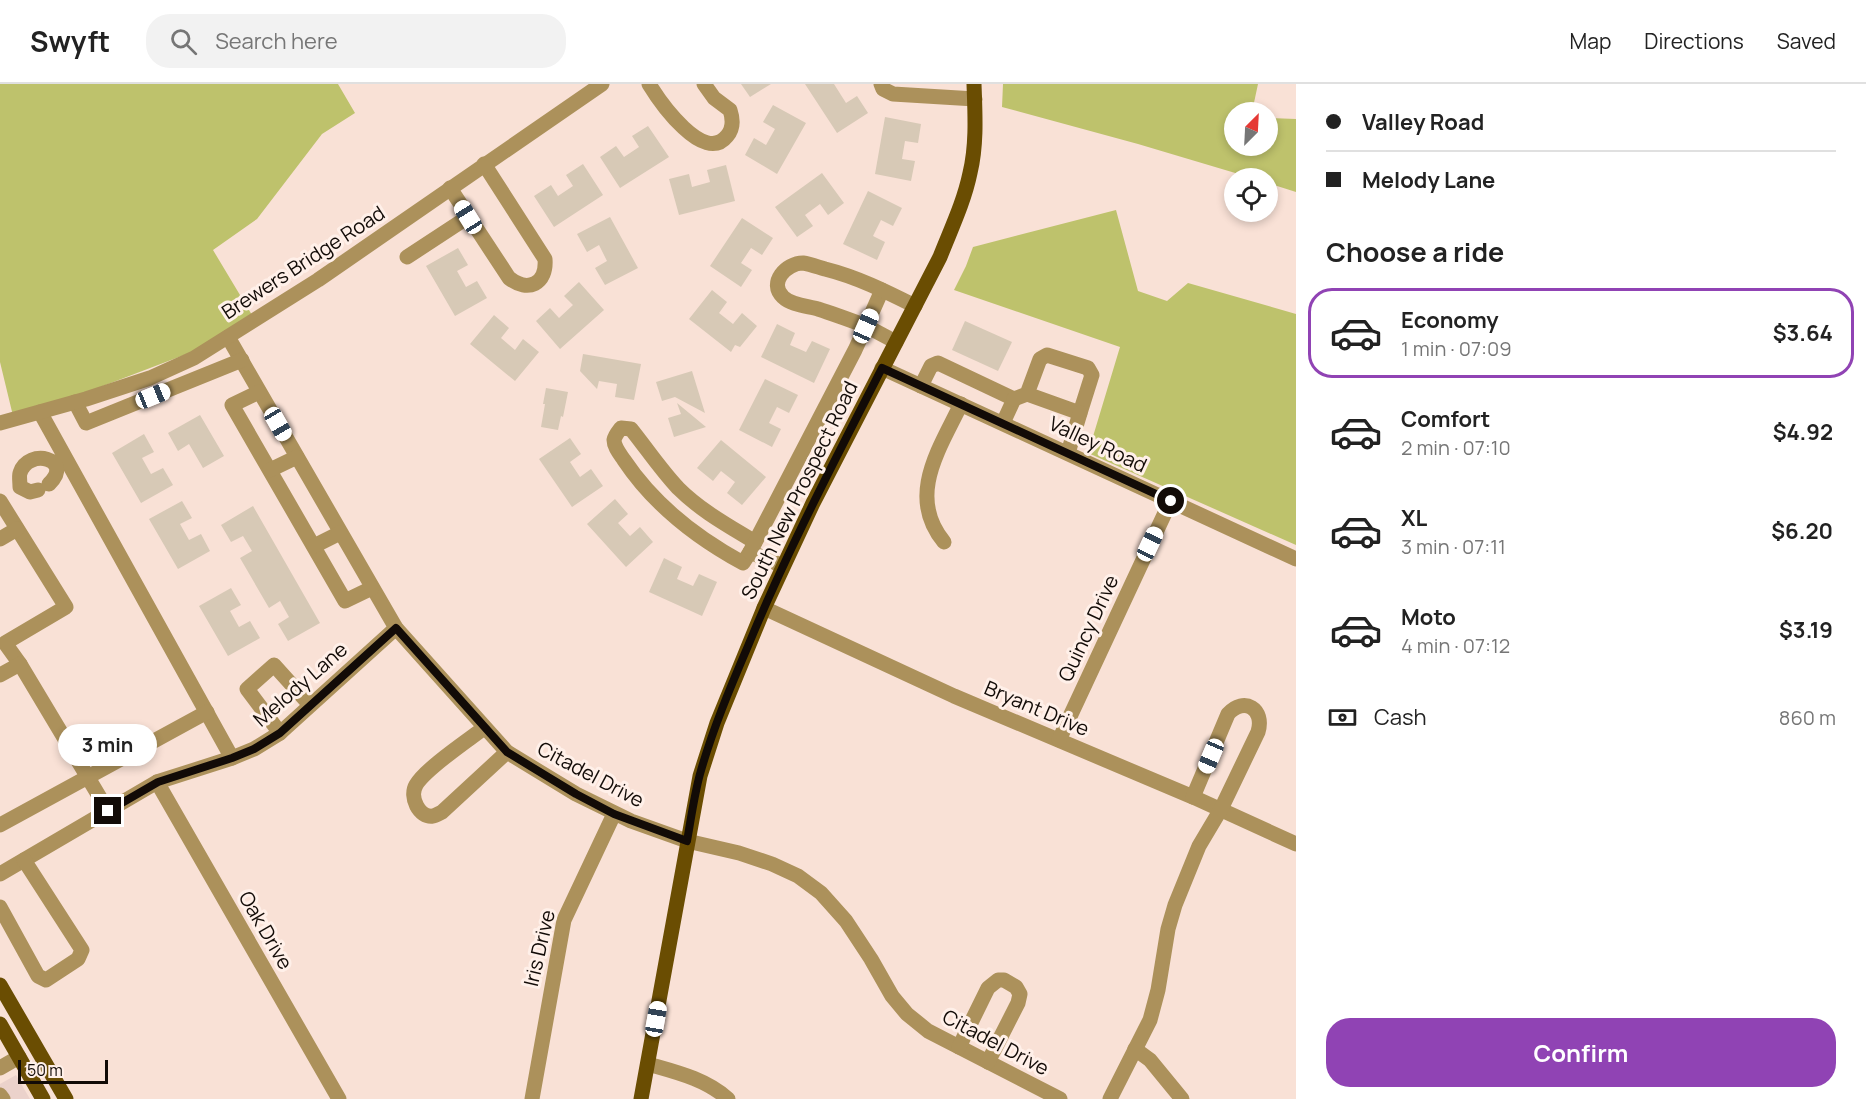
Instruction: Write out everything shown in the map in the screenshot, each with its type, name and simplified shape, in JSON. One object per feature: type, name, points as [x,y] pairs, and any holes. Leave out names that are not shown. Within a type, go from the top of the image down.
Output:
[{"type":"main road","name":"South New Prospect Road","points":[[641,1099],[687,841],[706,755],[721,712],[764,608],[813,502],[940,257],[967,184],[974,154],[974,91]]},
{"type":"main road","points":[[0,985],[66,1099]]},
{"type":"main road","points":[[0,1024],[43,1099]]},
{"type":"street","name":"Brewers Bridge Road","points":[[0,423],[150,378],[194,358],[318,280],[602,84]]},
{"type":"street","points":[[650,84],[658,99],[691,134],[703,143],[711,145],[724,140],[732,129],[733,122],[730,110],[714,98],[704,84]]},
{"type":"street","points":[[881,84],[883,89],[893,94],[974,91]]},
{"type":"street","points":[[450,188],[509,278],[525,286],[537,282],[544,275],[545,259],[484,164]]},
{"type":"street","points":[[407,257],[468,217]]},
{"type":"street","points":[[897,342],[866,326],[816,308],[789,302],[778,291],[780,275],[794,264],[804,263],[843,274],[915,306]]},
{"type":"street","points":[[783,566],[753,547],[680,490],[631,429],[621,428],[614,437],[615,445],[632,472],[670,514],[721,551],[743,563],[753,547],[814,430],[882,290]]},
{"type":"street","name":"Citadel Drive","points":[[228,337],[339,533],[396,628],[507,752],[614,814],[687,841],[739,853],[772,864],[798,876],[821,893],[846,921],[892,996],[907,1014],[928,1031],[1060,1099]]},
{"type":"street","points":[[1003,423],[1021,396],[1040,359],[1047,355],[1088,368],[1092,375],[1068,453]]},
{"type":"street","points":[[75,402],[86,423],[242,360]]},
{"type":"street","points":[[921,386],[931,366],[938,363],[1021,396],[1080,413]]},
{"type":"street","name":"Valley Road","points":[[882,368],[1296,559]]},
{"type":"street","points":[[259,392],[232,405],[345,601],[372,588]]},
{"type":"street","points":[[944,542],[928,516],[927,485],[934,462],[961,404]]},
{"type":"street","points":[[40,412],[232,758]]},
{"type":"street","points":[[270,470],[297,457]]},
{"type":"street","points":[[36,458],[47,458],[54,464],[57,471],[55,479],[30,492],[20,487],[20,472],[26,463],[36,458]]},
{"type":"street","points":[[20,487],[0,499],[66,607],[3,644],[20,664],[108,811]]},
{"type":"street","name":"Quincy Drive","points":[[1059,740],[1171,501]]},
{"type":"street","points":[[0,539],[17,529]]},
{"type":"street","points":[[314,546],[339,533]]},
{"type":"street","name":"Bryant Drive","points":[[764,608],[954,696],[1221,809],[1296,844]]},
{"type":"street","name":"Melody Lane","points":[[0,874],[158,782],[232,758],[254,749],[280,733],[396,628]]},
{"type":"street","points":[[0,675],[20,664]]},
{"type":"street","points":[[280,733],[247,689],[274,665],[310,705]]},
{"type":"street","points":[[1110,1099],[1150,1020],[1175,905],[1199,846],[1221,809],[1260,726],[1259,715],[1251,707],[1238,707],[1228,714],[1193,797]]},
{"type":"street","points":[[0,825],[207,711]]},
{"type":"street","points":[[484,728],[423,775],[414,791],[417,809],[430,816],[442,812],[507,752]]},
{"type":"street","name":"Oak Drive","points":[[158,782],[339,1099]]},
{"type":"street","name":"Iris Drive","points":[[532,1099],[564,920],[614,814]]},
{"type":"street","points":[[0,907],[38,976],[46,980],[78,958],[82,950],[24,860]]},
{"type":"street","points":[[959,1047],[988,988],[998,980],[1004,980],[1016,987],[1020,994],[1018,1003],[987,1062]]},
{"type":"street","points":[[1135,1049],[1150,1060],[1182,1099]]},
{"type":"street","points":[[0,1068],[19,1057]]},
{"type":"street","points":[[648,1064],[682,1073],[702,1082],[728,1099]]},
{"type":"street","points":[[0,1095],[3,1099]]},
{"type":"shaded area","points":[[16,1075],[30,1099],[0,1099],[0,1084]]},
{"type":"green space","points":[[0,84],[338,84],[355,113],[322,134],[257,219],[213,250],[255,320],[226,339],[14,420],[0,362]]},
{"type":"green space","points":[[1003,84],[1258,84],[1254,102],[1224,102],[1224,156],[1278,156],[1278,118],[1296,119],[1296,192],[1278,186],[1278,168],[1224,170],[1002,107]]},
{"type":"green space","points":[[1116,210],[1138,291],[1167,301],[1188,283],[1296,314],[1296,545],[1088,453],[1120,347],[954,290],[973,247]]},
{"type":"building","points":[[741,84],[771,84],[750,97]]},
{"type":"building","points":[[805,84],[834,84],[846,103],[857,96],[868,113],[837,133]]},
{"type":"building","points":[[773,105],[806,123],[777,174],[745,155],[754,138],[766,145],[775,129],[763,122]]},
{"type":"building","points":[[885,117],[921,124],[918,143],[905,141],[902,159],[915,161],[911,181],[875,174]]},
{"type":"building","points":[[648,126],[669,157],[620,188],[600,157],[616,146],[624,157],[639,147],[632,136]]},
{"type":"building","points":[[583,164],[603,195],[554,227],[534,196],[551,185],[558,196],[573,186],[566,175]]},
{"type":"building","points":[[726,165],[735,201],[679,215],[669,179],[689,174],[692,187],[710,182],[707,170]]},
{"type":"building","points":[[822,173],[844,203],[828,215],[820,204],[805,215],[813,226],[797,237],[775,207]]},
{"type":"building","points":[[868,191],[902,208],[893,226],[881,220],[873,236],[885,242],[877,260],[843,244]]},
{"type":"building","points":[[610,217],[638,268],[605,285],[595,268],[607,261],[599,245],[587,252],[577,234]]},
{"type":"building","points":[[742,218],[773,238],[762,255],[751,248],[741,263],[752,270],[741,287],[710,266]]},
{"type":"building","points":[[458,248],[468,265],[457,271],[466,287],[477,281],[487,298],[455,316],[426,266]]},
{"type":"building","points":[[579,282],[604,310],[560,349],[536,321],[550,308],[559,318],[573,305],[564,296]]},
{"type":"building","points":[[712,290],[727,302],[719,313],[733,324],[742,313],[757,326],[740,347],[735,345],[731,352],[689,319]]},
{"type":"building","points":[[494,315],[509,328],[501,338],[515,350],[523,339],[539,352],[515,381],[470,344]]},
{"type":"building","points":[[965,321],[1012,342],[998,371],[952,350]]},
{"type":"building","points":[[777,324],[795,333],[790,345],[806,352],[812,341],[830,349],[814,383],[761,357]]},
{"type":"building","points":[[583,354],[641,364],[634,400],[615,397],[617,384],[599,381],[597,389],[580,371]]},
{"type":"building","points":[[692,371],[705,413],[675,397],[662,401],[656,382]]},
{"type":"building","points":[[765,379],[798,395],[789,413],[777,407],[769,423],[781,429],[772,447],[739,430]]},
{"type":"building","points":[[546,388],[568,392],[558,430],[541,427]]},
{"type":"building","points":[[677,403],[706,427],[674,437],[668,418],[681,414]]},
{"type":"building","points":[[200,415],[224,456],[203,468],[189,444],[178,451],[168,433]]},
{"type":"building","points":[[144,434],[154,452],[142,458],[151,474],[163,468],[173,485],[141,503],[112,453]]},
{"type":"building","points":[[570,438],[581,454],[570,462],[580,477],[591,469],[603,486],[572,507],[539,459]]},
{"type":"building","points":[[721,440],[766,477],[742,505],[727,493],[735,482],[721,471],[713,481],[697,468]]},
{"type":"building","points":[[615,499],[628,514],[618,523],[630,536],[640,527],[653,542],[626,567],[587,524]]},
{"type":"building","points":[[182,501],[192,518],[180,524],[189,540],[201,534],[210,551],[178,569],[149,519]]},
{"type":"building","points":[[253,506],[320,623],[288,641],[278,624],[289,617],[280,601],[269,608],[240,558],[252,551],[243,536],[231,542],[221,525]]},
{"type":"building","points":[[664,558],[682,567],[677,579],[693,586],[699,574],[717,582],[702,616],[649,592]]},
{"type":"building","points":[[231,588],[241,605],[230,611],[239,627],[250,621],[260,638],[228,656],[199,606]]},
{"type":"route","points":[[108,811],[158,782],[232,758],[254,749],[280,733],[396,628],[507,752],[614,814],[687,841],[700,776],[738,669],[813,502],[882,368],[1171,501]]}]
